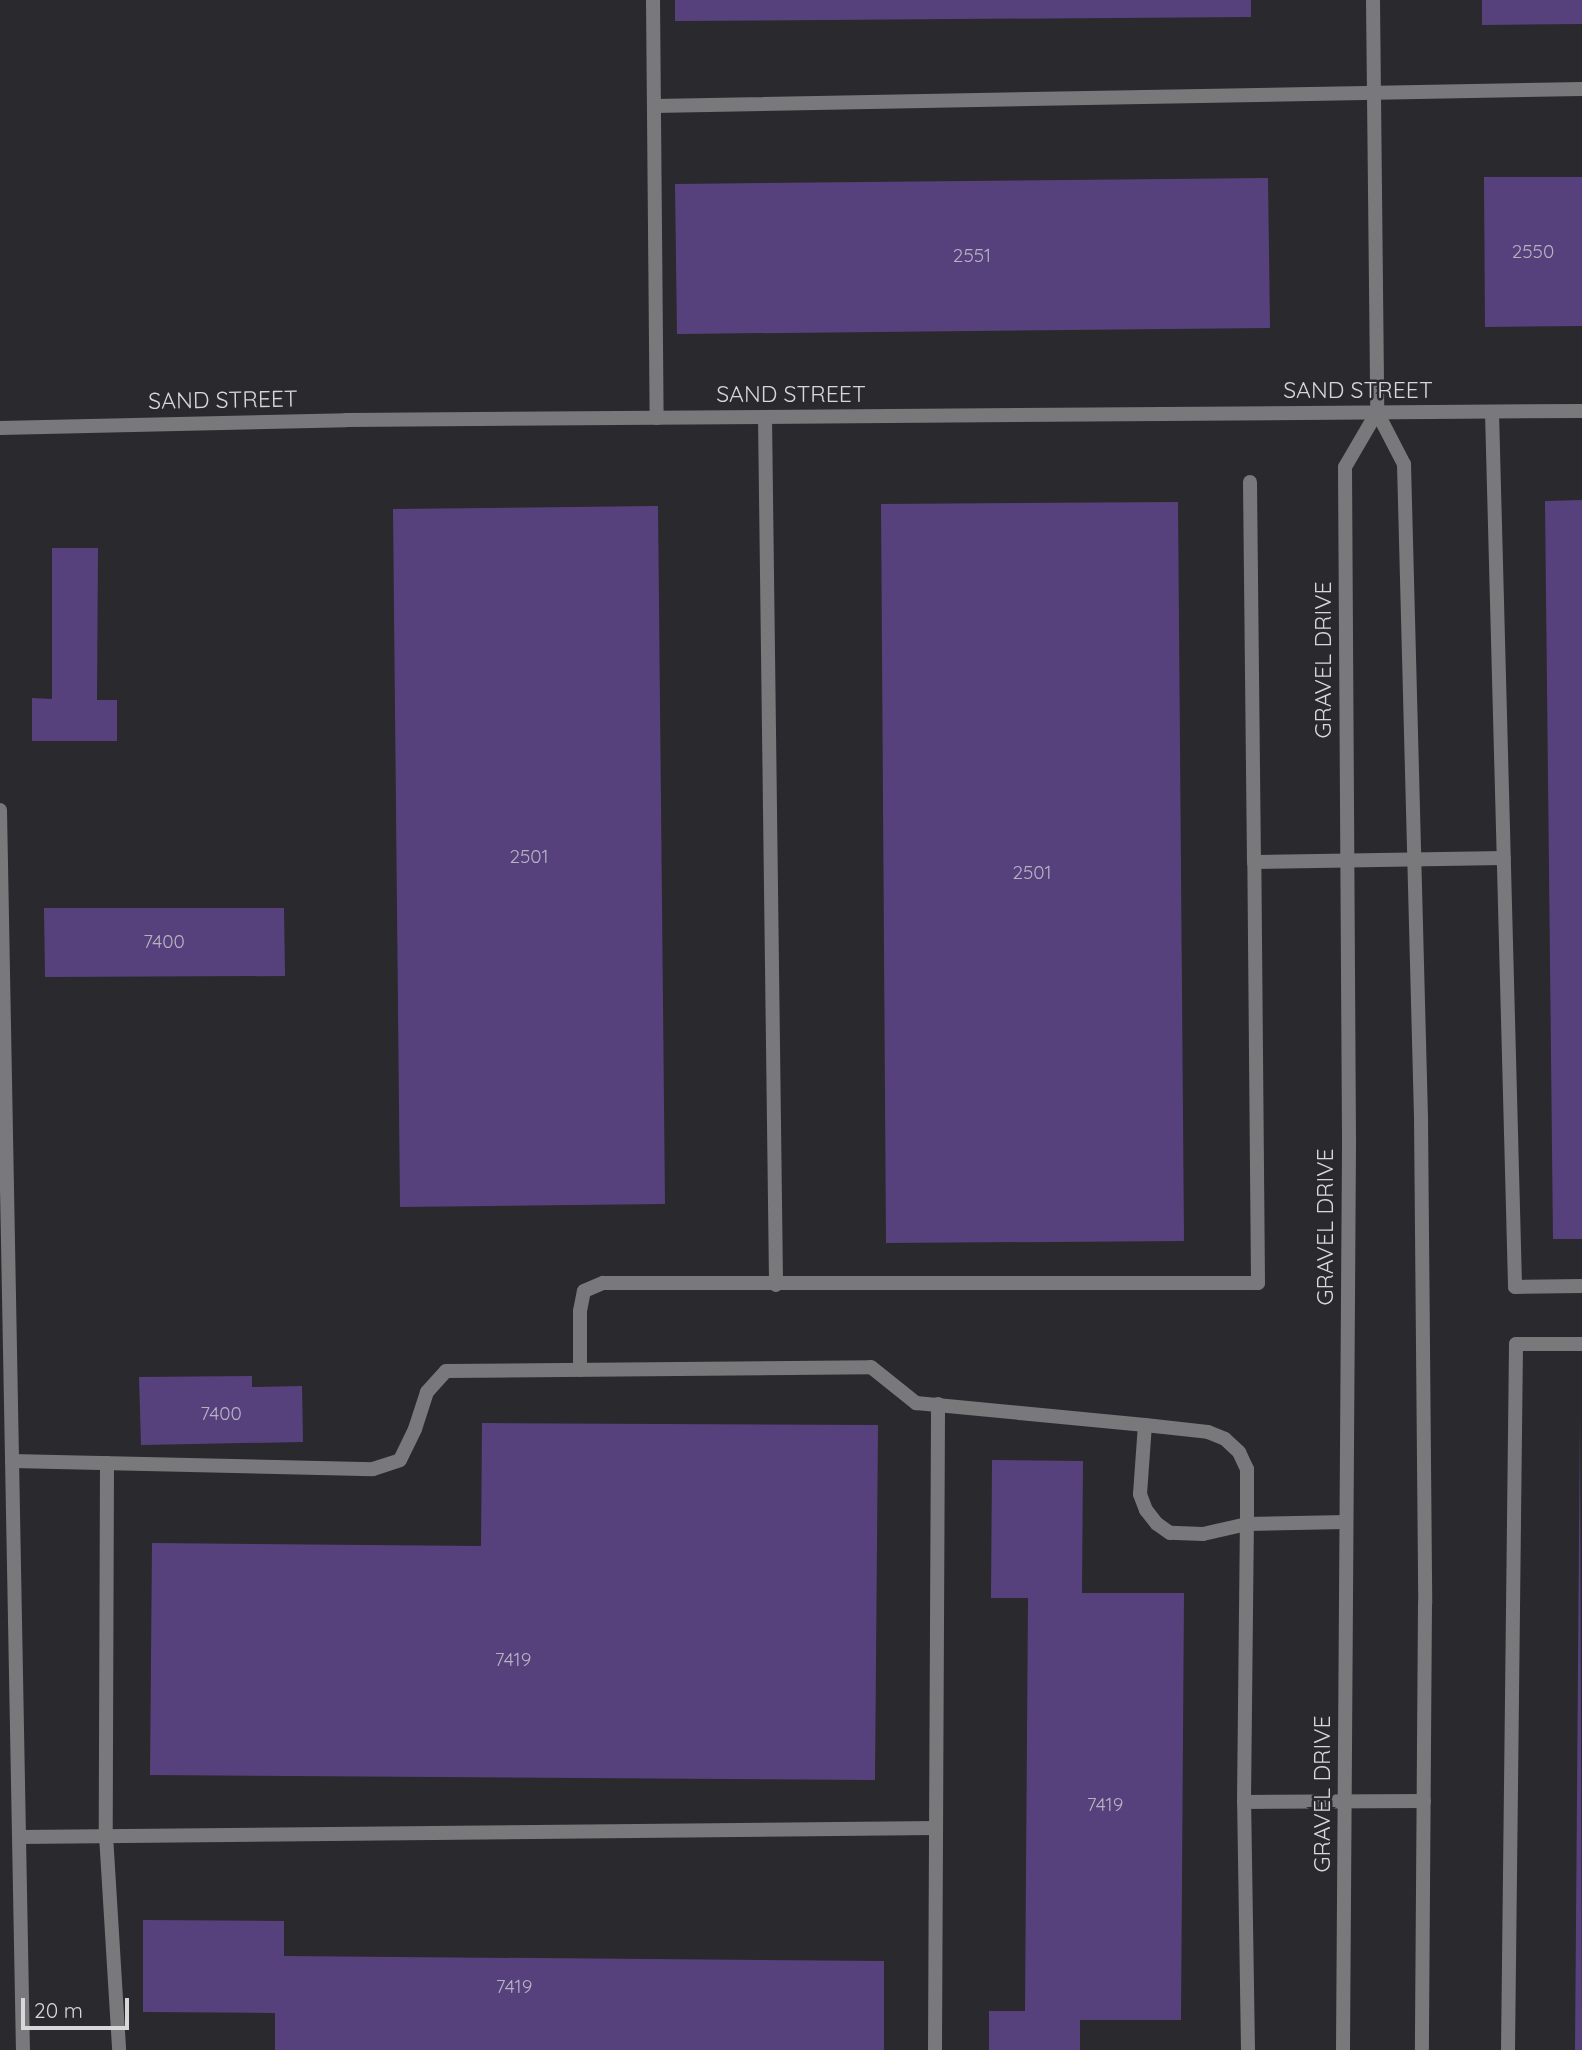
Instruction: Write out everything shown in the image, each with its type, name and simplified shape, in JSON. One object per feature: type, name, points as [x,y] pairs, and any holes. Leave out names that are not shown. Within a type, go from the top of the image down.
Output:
[{"type":"street","points":[[653,0],[657,418]]},
{"type":"street","points":[[1373,0],[1377,412],[1404,464],[1421,1131],[1424,1801],[1422,2050]]},
{"type":"street","points":[[654,106],[1582,89]]},
{"type":"street","name":"SAND STREET","points":[[0,428],[657,418],[1582,411]]},
{"type":"street","name":"GRAVEL DRIVE","points":[[1343,2050],[1347,859],[1345,467],[1377,412]]},
{"type":"street","points":[[1492,412],[1515,1287],[1582,1286]]},
{"type":"street","points":[[765,417],[776,1285]]},
{"type":"street","points":[[580,1370],[580,1311],[584,1292],[603,1283],[1258,1283],[1250,482]]},
{"type":"street","points":[[0,810],[5,1402],[12,1461],[23,2050]]},
{"type":"street","points":[[1254,862],[1504,858]]},
{"type":"street","points":[[1508,2050],[1516,1344],[1582,1344]]},
{"type":"street","points":[[12,1461],[373,1469],[400,1460],[415,1429],[427,1392],[446,1371],[872,1367],[916,1403],[1208,1432],[1225,1439],[1239,1452],[1247,1469],[1244,1802],[1248,2050]]},
{"type":"street","points":[[935,2050],[938,1404]]},
{"type":"street","points":[[1145,1425],[1140,1494],[1146,1510],[1157,1524],[1170,1534],[1203,1534],[1247,1524],[1346,1522]]},
{"type":"street","points":[[107,1463],[106,1835],[119,2050]]},
{"type":"street","points":[[1244,1802],[1424,1801]]},
{"type":"street","points":[[19,1837],[936,1828]]},
{"type":"building","points":[[675,0],[1251,0],[1251,17],[675,21]]},
{"type":"building","points":[[1482,0],[1582,0],[1582,24],[1482,25]]},
{"type":"building","points":[[1484,177],[1582,177],[1582,326],[1485,327]]},
{"type":"building","points":[[1268,178],[1270,328],[677,334],[675,184]]},
{"type":"building","points":[[1582,500],[1582,1239],[1553,1239],[1545,501]]},
{"type":"building","points":[[1178,502],[1184,1241],[886,1243],[881,504]]},
{"type":"building","points":[[658,506],[665,1204],[400,1207],[393,509]]},
{"type":"building","points":[[52,548],[98,548],[97,700],[117,700],[117,741],[32,741],[32,698],[52,699]]},
{"type":"building","points":[[44,908],[284,908],[285,976],[45,977]]},
{"type":"building","points":[[252,1376],[252,1387],[302,1386],[303,1442],[141,1445],[139,1377]]},
{"type":"building","points":[[1580,1414],[1582,2050],[1575,2050]]},
{"type":"building","points":[[482,1423],[878,1425],[875,1780],[150,1775],[152,1543],[481,1546]]},
{"type":"building","points":[[992,1460],[1083,1461],[1082,1593],[1184,1593],[1181,2020],[1080,2020],[1080,2050],[989,2050],[989,2011],[1025,2011],[1028,1598],[991,1598]]},
{"type":"building","points":[[143,1920],[284,1921],[284,1956],[884,1961],[884,2050],[275,2050],[275,2013],[143,2012]]}]
